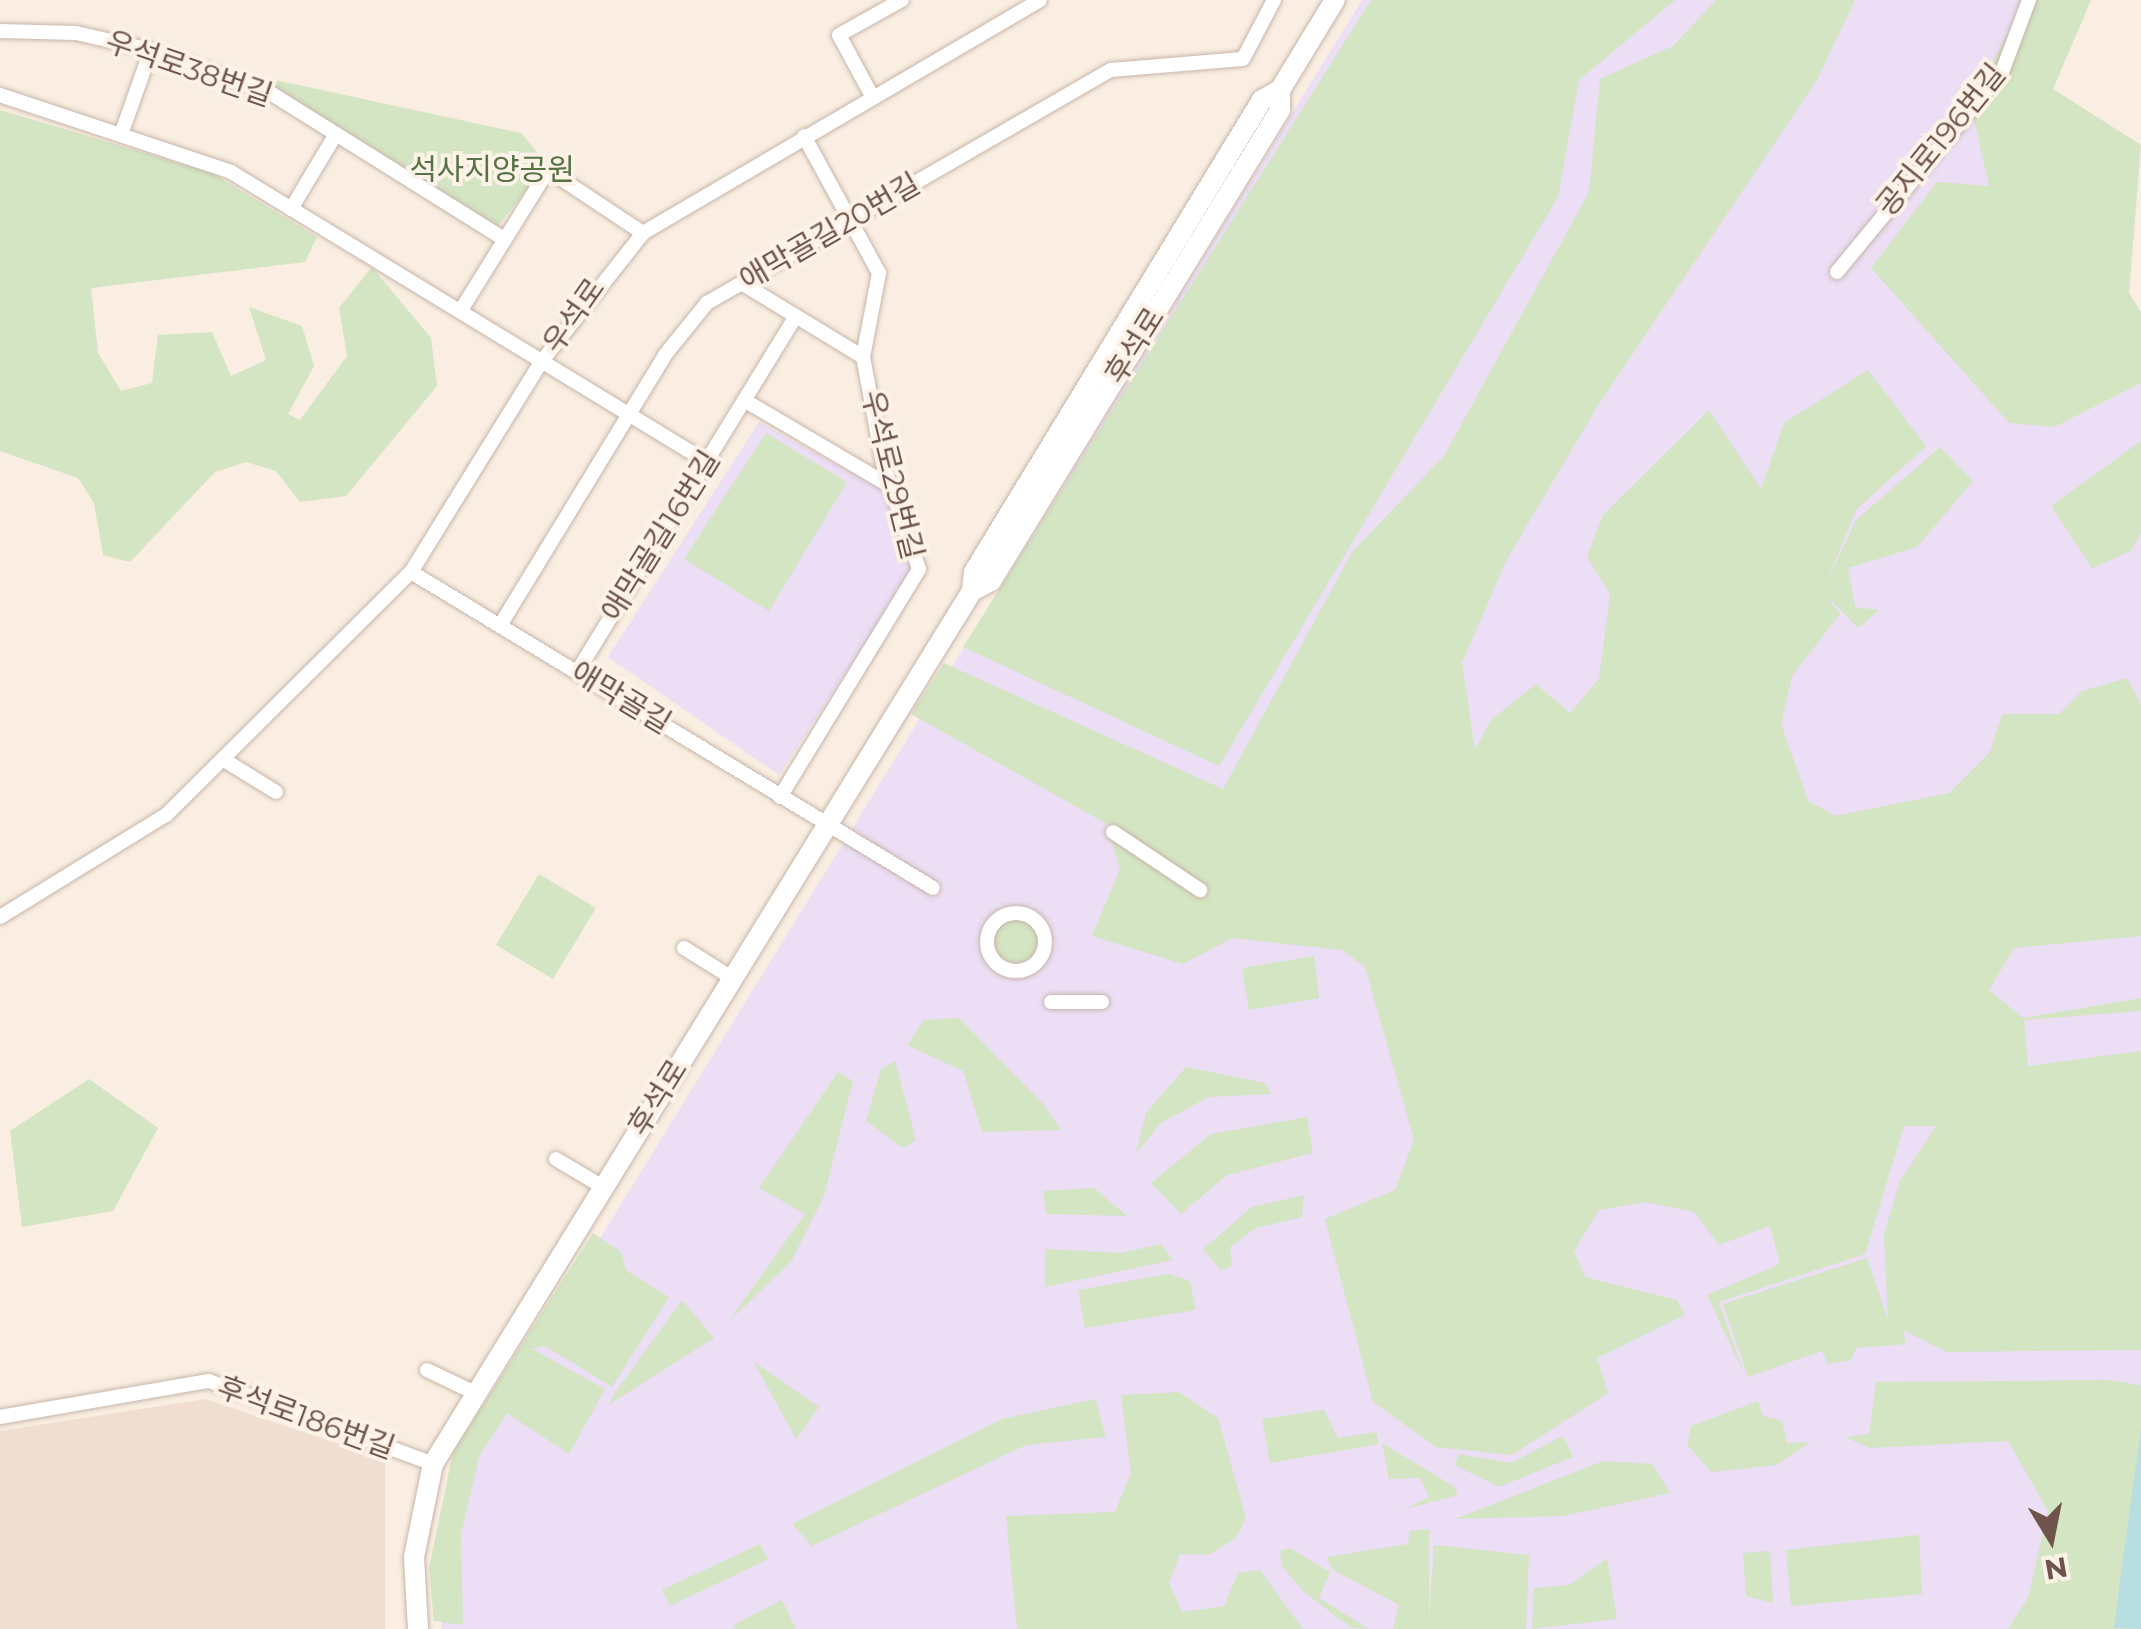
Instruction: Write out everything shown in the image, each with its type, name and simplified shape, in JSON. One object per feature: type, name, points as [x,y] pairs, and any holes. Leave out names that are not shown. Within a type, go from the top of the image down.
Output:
[{"type":"street","points":[[872,96],[839,35],[902,0]]},
{"type":"street","name":"우석로","points":[[0,917],[166,815],[411,572],[542,361],[643,233],[1040,0]]},
{"type":"street","name":"애막골길20번길","points":[[501,624],[628,415],[707,303],[1111,70],[1243,59],[1274,0]]},
{"type":"street","name":"후석로","points":[[418,1629],[414,1557],[432,1464],[972,591],[991,581],[1280,110],[1280,90],[1335,0]]},
{"type":"street","name":"공지로196번길","points":[[1837,272],[2002,72],[2029,0]]},
{"type":"street","name":"우석로38번길","points":[[0,31],[76,33],[152,50],[272,94],[504,238]]},
{"type":"street","points":[[123,129],[152,50]]},
{"type":"street","points":[[0,95],[123,129],[231,172],[707,462]]},
{"type":"street","points":[[291,208],[336,134]]},
{"type":"street","name":"우석로29번길","points":[[780,797],[919,569],[890,486],[863,357],[880,273],[854,217],[804,136]]},
{"type":"street","points":[[462,310],[548,170],[643,233]]},
{"type":"street","points":[[744,284],[794,319],[863,357]]},
{"type":"street","name":"애막골길16번길","points":[[576,672],[794,319]]},
{"type":"street","points":[[744,400],[890,486]]},
{"type":"street","name":"애막골길","points":[[411,572],[933,888]]},
{"type":"street","points":[[224,760],[276,792]]},
{"type":"street","points":[[1112,832],[1200,890]]},
{"type":"street","points":[[1010,913],[1038,922],[1039,960],[1002,968],[987,948],[992,923],[1010,913]]},
{"type":"street","points":[[684,948],[732,978]]},
{"type":"street","points":[[1051,1002],[1102,1002]]},
{"type":"street","points":[[556,1158],[603,1187]]},
{"type":"street","points":[[427,1370],[475,1392]]},
{"type":"street","name":"후석로186번길","points":[[0,1417],[209,1381],[432,1464]]},
{"type":"shaded area","points":[[1362,0],[2062,0],[2024,151],[2141,366],[2141,1629],[441,1629],[473,1445]]},
{"type":"shaded area","points":[[759,422],[888,493],[915,567],[779,775],[608,657]]},
{"type":"shaded area","points":[[205,1399],[385,1459],[385,1629],[0,1629],[0,1431]]},
{"type":"green space","points":[[1371,0],[1675,0],[1579,80],[1558,197],[1219,766],[963,647]]},
{"type":"green space","points":[[1716,0],[1855,0],[1817,80],[1597,407],[1506,561],[1462,663],[1475,750],[1491,720],[1536,684],[1570,713],[1599,679],[1610,594],[1587,557],[1603,515],[1709,410],[1761,489],[1784,423],[1868,370],[1926,446],[1856,510],[1823,592],[1856,520],[1940,447],[1973,481],[1917,547],[1848,568],[1855,607],[1879,610],[1858,628],[1825,594],[1840,614],[1792,676],[1781,724],[1808,801],[1835,816],[1949,793],[1990,752],[2002,714],[2059,714],[2082,691],[2127,678],[2141,704],[2141,936],[2014,948],[1989,990],[2023,1018],[2141,998],[2141,1011],[2024,1020],[2028,1066],[2141,1051],[2141,1350],[1947,1352],[1903,1330],[1906,1344],[1856,1348],[1851,1360],[1828,1364],[1822,1351],[1748,1377],[1723,1304],[1867,1258],[1888,1320],[1884,1234],[1900,1181],[1936,1126],[1904,1126],[1865,1254],[1719,1302],[1744,1374],[1707,1295],[1780,1264],[1770,1226],[1719,1245],[1694,1212],[1645,1202],[1599,1210],[1574,1251],[1585,1277],[1677,1300],[1685,1315],[1597,1358],[1608,1393],[1512,1455],[1436,1447],[1373,1402],[1325,1219],[1395,1190],[1414,1140],[1365,967],[1342,950],[1232,938],[1183,964],[1092,936],[1120,869],[1107,824],[911,714],[944,663],[1223,789],[1352,552],[1444,456],[1589,192],[1600,79],[1673,46]]},
{"type":"green space","points":[[2024,0],[2091,0],[2053,89],[2141,145],[2129,293],[2141,312],[2141,383],[2054,427],[2009,423],[1871,268],[1937,182],[1989,186],[1971,106]]},
{"type":"green space","name":"석사지양공원","points":[[257,76],[521,133],[547,164],[498,226]]},
{"type":"green space","points":[[0,110],[212,173],[317,237],[305,262],[91,288],[98,353],[121,391],[152,383],[158,335],[212,332],[231,376],[266,360],[249,307],[302,326],[314,366],[288,414],[300,420],[347,356],[339,308],[372,267],[431,338],[437,386],[346,496],[300,502],[276,471],[246,462],[215,472],[130,562],[103,555],[94,503],[78,478],[0,451]]},
{"type":"green space","points":[[766,433],[847,482],[769,611],[684,559]]},
{"type":"green space","points":[[2141,441],[2141,533],[2131,551],[2092,568],[2051,506]]},
{"type":"green space","points":[[539,874],[596,908],[553,979],[496,945]]},
{"type":"green space","points":[[1014,917],[1031,924],[1038,941],[1031,958],[1014,965],[997,958],[990,941],[997,924]]},
{"type":"green space","points":[[1314,956],[1319,998],[1249,1010],[1242,968]]},
{"type":"green space","points":[[959,1018],[1043,1104],[1061,1130],[982,1132],[963,1071],[907,1045],[924,1020]]},
{"type":"green space","points":[[895,1061],[916,1140],[903,1148],[866,1121],[881,1069]]},
{"type":"green space","points":[[1186,1067],[1265,1083],[1271,1094],[1209,1097],[1162,1122],[1136,1153],[1146,1113]]},
{"type":"green space","points":[[838,1072],[853,1081],[824,1196],[791,1262],[729,1321],[805,1214],[759,1188]]},
{"type":"green space","points":[[89,1079],[158,1128],[113,1211],[22,1227],[10,1131]]},
{"type":"green space","points":[[1307,1117],[1313,1153],[1227,1175],[1181,1214],[1151,1183],[1211,1134]]},
{"type":"green space","points":[[1094,1188],[1127,1216],[1046,1214],[1043,1191]]},
{"type":"green space","points":[[1304,1195],[1302,1217],[1256,1228],[1230,1247],[1232,1266],[1221,1270],[1203,1249],[1252,1207]]},
{"type":"green space","points":[[593,1233],[621,1252],[627,1271],[669,1297],[612,1387],[545,1346],[532,1349],[605,1389],[569,1454],[507,1413],[479,1457],[461,1534],[463,1625],[434,1621],[429,1568],[453,1452]]},
{"type":"green space","points":[[1161,1244],[1173,1260],[1045,1287],[1045,1249],[1121,1253]]},
{"type":"green space","points":[[1169,1274],[1190,1281],[1196,1310],[1085,1328],[1078,1290]]},
{"type":"green space","points":[[682,1300],[714,1338],[608,1405],[617,1390]]},
{"type":"green space","points":[[753,1361],[819,1407],[796,1439]]},
{"type":"green space","points":[[2109,1380],[2141,1385],[2141,1629],[2008,1629],[2028,1598],[2048,1511],[2008,1441],[1869,1448],[1845,1437],[1869,1434],[1876,1382]]},
{"type":"green space","points":[[1179,1392],[1218,1418],[1246,1518],[1236,1538],[1208,1555],[1180,1554],[1169,1583],[1182,1612],[1224,1606],[1238,1573],[1260,1570],[1303,1629],[1017,1629],[1006,1516],[1115,1512],[1131,1473],[1121,1395]]},
{"type":"green space","points":[[1095,1399],[1106,1437],[1026,1445],[812,1546],[792,1524],[1002,1419]]},
{"type":"green space","points":[[1758,1401],[1763,1416],[1782,1421],[1787,1443],[1810,1442],[1777,1465],[1711,1472],[1687,1444],[1691,1426]]},
{"type":"green space","points":[[1324,1410],[1338,1438],[1376,1432],[1379,1444],[1270,1463],[1262,1419]]},
{"type":"green space","points":[[1563,1436],[1573,1457],[1499,1487],[1454,1465],[1459,1454],[1511,1463]]},
{"type":"green space","points":[[1382,1443],[1453,1486],[1458,1495],[1404,1509],[1429,1497],[1420,1478],[1389,1479]]},
{"type":"green space","points":[[1603,1461],[1652,1464],[1670,1493],[1563,1516],[1455,1519]]},
{"type":"green space","points":[[1429,1529],[1429,1623],[1434,1545],[1529,1555],[1526,1629],[1393,1629],[1399,1605],[1333,1570],[1327,1557],[1408,1544],[1410,1531]]},
{"type":"green space","points":[[1919,1535],[1922,1594],[1791,1606],[1786,1550]]},
{"type":"green space","points":[[760,1544],[768,1559],[670,1606],[662,1590]]},
{"type":"green space","points":[[1290,1548],[1330,1572],[1319,1598],[1369,1629],[1351,1628],[1304,1592],[1282,1566],[1280,1551]]},
{"type":"green space","points":[[1770,1551],[1773,1603],[1746,1596],[1743,1553]]},
{"type":"green space","points":[[1607,1558],[1617,1619],[1532,1629],[1534,1588],[1570,1585]]},
{"type":"green space","points":[[782,1600],[796,1629],[735,1629],[733,1625]]},
{"type":"water","points":[[2141,1428],[2141,1629],[2114,1628],[2124,1552]]}]
